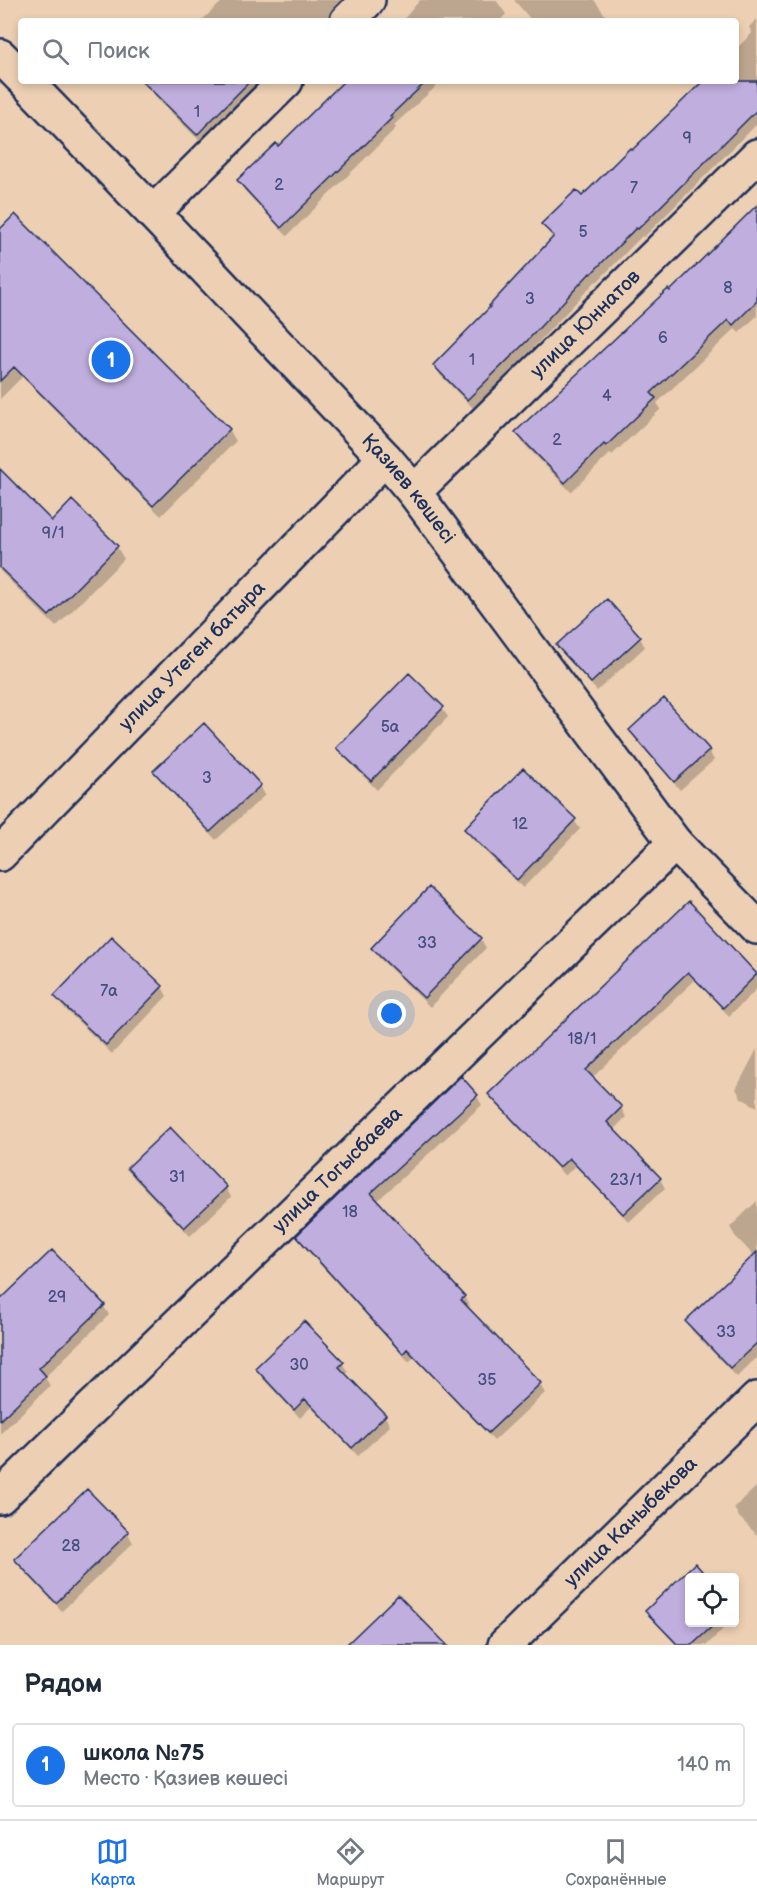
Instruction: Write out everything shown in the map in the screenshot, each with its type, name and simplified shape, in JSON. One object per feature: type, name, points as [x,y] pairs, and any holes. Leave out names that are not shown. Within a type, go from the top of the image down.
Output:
[{"type":"street","points":[[350,18],[368,0]]},
{"type":"street","points":[[0,56],[18,74]]},
{"type":"street","name":"Қазиев көшесі","points":[[28,84],[385,458],[414,492],[675,843],[757,927]]},
{"type":"street","points":[[153,213],[283,84]]},
{"type":"street","name":"улица Юннатов","points":[[414,492],[757,156]]},
{"type":"street","name":"улица Утеген батыра","points":[[0,854],[385,458]]},
{"type":"street","name":"улица Тогысбаева","points":[[0,1497],[675,843]]},
{"type":"street","name":"улица Каныбекова","points":[[505,1645],[757,1399]]},
{"type":"building","points":[[739,81],[757,81],[757,110],[638,229],[636,228],[590,273],[527,341],[467,400],[433,365],[490,307],[554,236],[541,224],[576,190],[582,196],[630,148],[632,150],[700,84],[739,84]]},
{"type":"building","points":[[145,84],[247,84],[197,135]]},
{"type":"building","points":[[341,84],[424,84],[281,228],[237,180],[276,143],[278,146]]},
{"type":"building","points":[[757,205],[757,301],[733,325],[728,320],[651,393],[656,398],[606,446],[604,444],[565,483],[515,432],[668,289],[670,291]]},
{"type":"building","points":[[15,214],[230,429],[153,506],[14,367],[0,381],[0,229]]},
{"type":"building","points":[[0,469],[52,521],[72,500],[118,546],[49,616],[0,568]]},
{"type":"building","points":[[607,599],[641,637],[591,683],[556,645]]},
{"type":"building","points":[[409,673],[444,707],[371,781],[336,748]]},
{"type":"building","points":[[664,698],[710,750],[674,782],[629,730]]},
{"type":"building","points":[[204,723],[261,785],[210,832],[153,771]]},
{"type":"building","points":[[523,768],[576,819],[517,880],[464,829]]},
{"type":"building","points":[[429,887],[482,938],[424,998],[371,948]]},
{"type":"building","points":[[689,901],[757,974],[723,1008],[688,972],[586,1070],[622,1107],[607,1122],[661,1178],[623,1214],[569,1158],[559,1168],[488,1094]]},
{"type":"building","points":[[111,936],[163,986],[106,1045],[54,996]]},
{"type":"building","points":[[461,1076],[478,1095],[371,1193],[465,1296],[461,1300],[541,1383],[488,1433],[407,1349],[403,1354],[296,1236]]},
{"type":"building","points":[[170,1127],[227,1187],[184,1228],[127,1168]]},
{"type":"building","points":[[52,1250],[105,1305],[39,1368],[46,1376],[0,1420],[0,1300]]},
{"type":"building","points":[[757,1252],[757,1343],[730,1368],[685,1321]]},
{"type":"building","points":[[304,1321],[344,1362],[339,1367],[386,1415],[352,1448],[305,1399],[294,1410],[255,1368]]},
{"type":"building","points":[[87,1489],[129,1532],[56,1603],[14,1559]]},
{"type":"building","points":[[695,1563],[704,1573],[685,1573],[685,1627],[712,1627],[692,1645],[678,1645],[645,1611]]},
{"type":"building","points":[[398,1595],[447,1645],[346,1645]]},
{"type":"place","name":"школа №75","points":[[111,360]]}]
